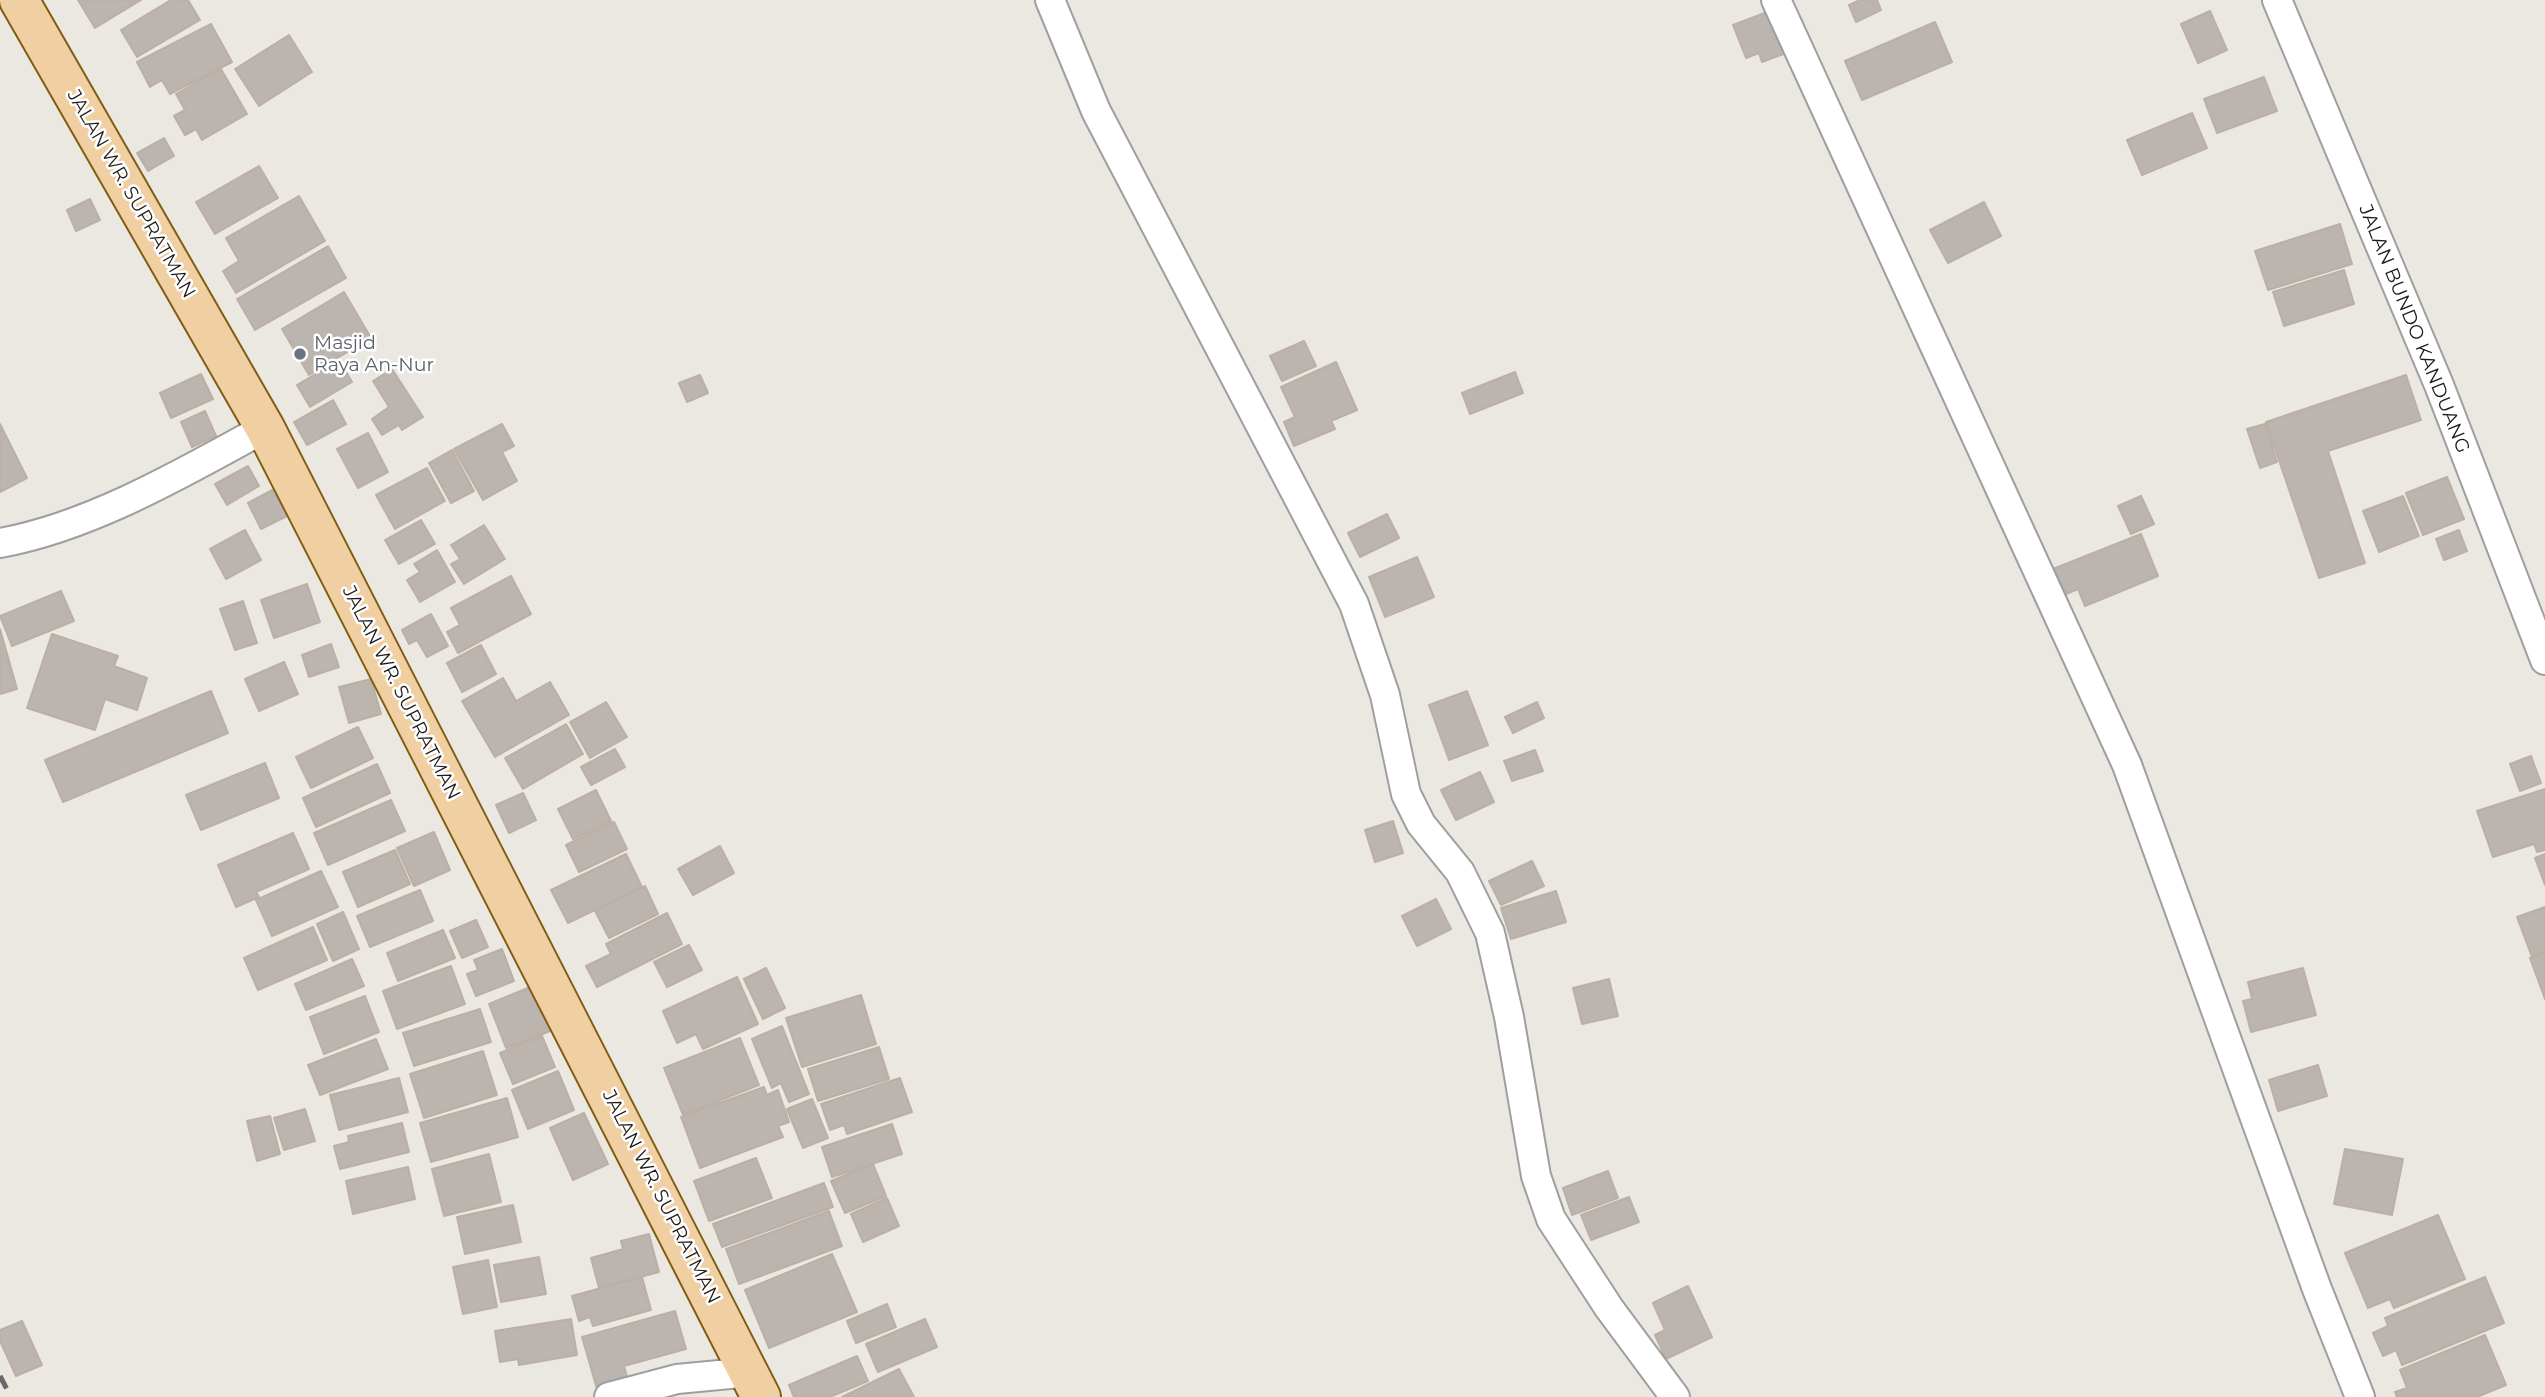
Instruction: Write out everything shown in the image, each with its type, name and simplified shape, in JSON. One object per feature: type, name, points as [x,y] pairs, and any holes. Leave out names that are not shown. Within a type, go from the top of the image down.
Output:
[{"type":"main road","name":"JALAN WR. SUPRATMAN","points":[[19,0],[265,428],[756,1385]]},
{"type":"street","points":[[1050,0],[1096,111],[1354,604],[1385,695],[1406,794],[1421,824],[1460,872],[1490,933],[1509,1017],[1536,1176],[1551,1219],[1609,1308],[1675,1397]]},
{"type":"street","points":[[1776,0],[2127,765],[2317,1289],[2360,1397]]},
{"type":"street","name":"JALAN BUNDO KANDUANG","points":[[2277,0],[2440,385],[2545,660]]},
{"type":"street","points":[[0,543],[54,527],[130,498],[265,428]]},
{"type":"street","points":[[609,1397],[677,1379],[756,1385]]},
{"type":"building","points":[[78,0],[141,0],[95,28]]},
{"type":"building","points":[[171,0],[188,0],[200,20],[137,57],[121,30]]},
{"type":"building","points":[[1860,0],[1877,0],[1881,10],[1856,22],[1849,5]]},
{"type":"building","points":[[1770,11],[1786,53],[1762,62],[1759,53],[1746,58],[1733,25]]},
{"type":"building","points":[[2210,11],[2227,50],[2198,63],[2181,24]]},
{"type":"building","points":[[1935,22],[1952,62],[1862,100],[1845,61]]},
{"type":"building","points":[[211,24],[232,62],[170,94],[162,80],[150,87],[137,62]]},
{"type":"building","points":[[289,35],[312,72],[259,106],[235,69]]},
{"type":"building","points":[[221,69],[247,114],[202,140],[196,129],[185,135],[174,116],[185,110],[176,94]]},
{"type":"building","points":[[2264,77],[2277,111],[2217,133],[2204,99]]},
{"type":"building","points":[[2192,113],[2207,148],[2142,175],[2127,140]]},
{"type":"building","points":[[164,138],[174,156],[148,171],[137,153]]},
{"type":"building","points":[[259,166],[278,198],[215,234],[196,202]]},
{"type":"building","points":[[299,196],[325,241],[236,293],[223,271],[239,261],[226,238]]},
{"type":"building","points":[[90,199],[100,220],[76,231],[67,210]]},
{"type":"building","points":[[1984,202],[2001,236],[1948,263],[1930,230]]},
{"type":"building","points":[[2340,224],[2352,264],[2268,290],[2255,251]]},
{"type":"building","points":[[328,246],[346,278],[255,330],[237,299]]},
{"type":"building","points":[[2344,270],[2354,304],[2284,326],[2273,292]]},
{"type":"building","points":[[344,292],[371,338],[309,375],[282,329]]},
{"type":"building","points":[[1304,341],[1316,366],[1282,381],[1270,356]]},
{"type":"building","points":[[339,360],[352,382],[310,407],[297,385]]},
{"type":"building","points":[[1336,362],[1357,410],[1331,421],[1335,429],[1294,446],[1284,422],[1295,417],[1281,387]]},
{"type":"building","points":[[392,369],[423,417],[402,430],[399,425],[382,435],[372,419],[389,407],[373,381]]},
{"type":"building","points":[[1515,372],[1523,393],[1470,414],[1462,393]]},
{"type":"building","points":[[201,374],[213,399],[171,418],[160,393]]},
{"type":"building","points":[[700,375],[708,393],[687,402],[679,383]]},
{"type":"building","points":[[2406,375],[2421,420],[2328,451],[2365,563],[2319,578],[2266,422]]},
{"type":"building","points":[[333,400],[346,424],[307,445],[294,422]]},
{"type":"building","points":[[205,411],[216,436],[192,447],[181,422]]},
{"type":"building","points":[[0,424],[27,478],[0,492]]},
{"type":"building","points":[[502,424],[514,446],[502,452],[517,481],[483,500],[454,449]]},
{"type":"building","points":[[2265,424],[2277,462],[2260,468],[2247,429]]},
{"type":"building","points":[[368,433],[388,472],[358,488],[337,449]]},
{"type":"building","points":[[452,450],[474,491],[451,503],[429,463]]},
{"type":"building","points":[[248,466],[259,486],[227,505],[215,484]]},
{"type":"building","points":[[427,468],[445,501],[395,529],[376,495]]},
{"type":"building","points":[[2447,477],[2464,519],[2423,535],[2406,493]]},
{"type":"building","points":[[278,487],[291,514],[261,529],[248,503]]},
{"type":"building","points":[[2141,496],[2154,524],[2131,534],[2118,506]]},
{"type":"building","points":[[2403,496],[2419,536],[2379,552],[2363,511]]},
{"type":"building","points":[[1387,514],[1399,538],[1360,557],[1348,533]]},
{"type":"building","points":[[421,520],[435,544],[399,564],[385,540]]},
{"type":"building","points":[[484,525],[505,559],[464,584],[451,564],[460,559],[451,545]]},
{"type":"building","points":[[245,530],[261,560],[226,579],[210,549]]},
{"type":"building","points":[[2459,530],[2467,551],[2444,560],[2436,539]]},
{"type":"building","points":[[2141,534],[2158,576],[2085,606],[2078,589],[2064,595],[2053,569]]},
{"type":"building","points":[[437,550],[455,582],[420,602],[407,580],[420,572],[414,564]]},
{"type":"building","points":[[1417,557],[1434,597],[1385,617],[1369,577]]},
{"type":"building","points":[[511,576],[531,614],[458,653],[447,632],[460,625],[451,608]]},
{"type":"building","points":[[307,584],[320,622],[274,638],[261,600]]},
{"type":"building","points":[[61,591],[74,621],[12,646],[0,616]]},
{"type":"building","points":[[243,601],[257,643],[235,650],[220,609]]},
{"type":"building","points":[[431,614],[448,646],[427,657],[417,640],[409,644],[402,630]]},
{"type":"building","points":[[0,629],[17,689],[0,694]]},
{"type":"building","points":[[52,634],[118,656],[114,666],[147,678],[137,710],[105,699],[95,730],[27,708]]},
{"type":"building","points":[[331,644],[339,667],[309,677],[302,655]]},
{"type":"building","points":[[481,645],[496,674],[462,692],[447,663]]},
{"type":"building","points":[[284,662],[298,694],[259,711],[245,679]]},
{"type":"building","points":[[503,678],[516,701],[550,682],[569,715],[495,757],[462,701]]},
{"type":"building","points":[[371,679],[381,714],[349,723],[339,687]]},
{"type":"building","points":[[211,691],[228,733],[63,802],[45,760]]},
{"type":"building","points":[[1467,691],[1488,745],[1449,760],[1429,705]]},
{"type":"building","points":[[606,702],[627,737],[590,758],[570,722]]},
{"type":"building","points":[[1537,702],[1544,718],[1513,733],[1505,717]]},
{"type":"building","points":[[566,724],[583,754],[523,789],[505,758]]},
{"type":"building","points":[[358,727],[373,758],[311,788],[296,757]]},
{"type":"building","points":[[615,749],[625,767],[591,785],[581,767]]},
{"type":"building","points":[[1535,750],[1543,771],[1512,781],[1504,761]]},
{"type":"building","points":[[2531,756],[2541,783],[2520,791],[2510,764]]},
{"type":"building","points":[[265,763],[279,798],[201,830],[186,795]]},
{"type":"building","points":[[377,764],[390,793],[316,827],[303,798]]},
{"type":"building","points":[[1480,772],[1494,802],[1456,820],[1441,790]]},
{"type":"building","points":[[2545,789],[2545,850],[2537,852],[2534,844],[2493,857],[2477,811]]},
{"type":"building","points":[[596,790],[611,821],[573,839],[558,809]]},
{"type":"building","points":[[523,793],[536,820],[509,833],[496,805]]},
{"type":"building","points":[[391,800],[405,831],[328,865],[314,833]]},
{"type":"building","points":[[1393,821],[1403,853],[1375,862],[1365,830]]},
{"type":"building","points":[[614,822],[627,849],[579,872],[566,845]]},
{"type":"building","points":[[434,832],[450,870],[414,886],[397,848]]},
{"type":"building","points":[[293,833],[309,869],[256,892],[259,897],[236,907],[218,865]]},
{"type":"building","points":[[720,846],[734,873],[693,895],[678,869]]},
{"type":"building","points":[[395,850],[410,884],[358,907],[343,872]]},
{"type":"building","points":[[626,854],[642,887],[568,923],[551,890]]},
{"type":"building","points":[[2545,854],[2545,885],[2535,858]]},
{"type":"building","points":[[1532,861],[1544,886],[1501,905],[1489,881]]},
{"type":"building","points":[[321,871],[338,907],[272,936],[256,900]]},
{"type":"building","points":[[645,886],[658,914],[609,938],[595,911]]},
{"type":"building","points":[[420,890],[433,921],[370,947],[357,916]]},
{"type":"building","points":[[1556,891],[1566,922],[1511,939],[1501,908]]},
{"type":"building","points":[[1436,899],[1451,929],[1417,946],[1402,916]]},
{"type":"building","points":[[2545,907],[2545,952],[2532,957],[2517,917]]},
{"type":"building","points":[[343,912],[359,949],[333,961],[317,924]]},
{"type":"building","points":[[667,913],[682,944],[597,987],[586,966],[611,954],[606,944]]},
{"type":"building","points":[[476,920],[488,947],[462,958],[450,931]]},
{"type":"building","points":[[313,927],[327,960],[258,990],[244,958]]},
{"type":"building","points":[[443,930],[455,958],[398,981],[387,953]]},
{"type":"building","points":[[689,945],[702,970],[667,987],[654,962]]},
{"type":"building","points":[[502,949],[514,981],[476,996],[467,974],[478,970],[474,960]]},
{"type":"building","points":[[2545,953],[2545,999],[2530,958]]},
{"type":"building","points":[[352,959],[364,986],[306,1010],[295,984]]},
{"type":"building","points":[[451,966],[465,1004],[397,1029],[383,991]]},
{"type":"building","points":[[766,968],[785,1008],[763,1019],[744,979]]},
{"type":"building","points":[[2303,968],[2316,1015],[2251,1032],[2243,1001],[2252,999],[2248,982]]},
{"type":"building","points":[[737,977],[758,1024],[703,1049],[696,1034],[677,1043],[663,1011]]},
{"type":"building","points":[[1609,979],[1618,1016],[1582,1024],[1573,988]]},
{"type":"building","points":[[535,985],[553,1030],[506,1048],[489,1004]]},
{"type":"building","points":[[861,995],[876,1044],[802,1067],[786,1018]]},
{"type":"building","points":[[365,996],[379,1032],[324,1054],[310,1017]]},
{"type":"building","points":[[480,1009],[491,1042],[414,1066],[403,1033]]},
{"type":"building","points":[[782,1026],[809,1094],[789,1102],[781,1083],[772,1088],[752,1039]]},
{"type":"building","points":[[542,1036],[555,1067],[513,1084],[500,1053]]},
{"type":"building","points":[[740,1038],[759,1085],[683,1115],[664,1068]]},
{"type":"building","points":[[376,1039],[388,1069],[320,1095],[308,1065]]},
{"type":"building","points":[[879,1047],[889,1079],[818,1101],[808,1069]]},
{"type":"building","points":[[483,1051],[497,1095],[424,1118],[410,1074]]},
{"type":"building","points":[[2318,1065],[2327,1096],[2278,1111],[2269,1080]]},
{"type":"building","points":[[558,1071],[574,1110],[528,1129],[512,1090]]},
{"type":"building","points":[[399,1078],[408,1112],[339,1130],[330,1095]]},
{"type":"building","points":[[900,1078],[912,1112],[847,1134],[844,1125],[830,1130],[821,1104]]},
{"type":"building","points":[[764,1087],[767,1095],[778,1090],[789,1122],[778,1126],[783,1137],[700,1168],[681,1117]]},
{"type":"building","points":[[507,1098],[518,1137],[431,1162],[420,1123]]},
{"type":"building","points":[[812,1099],[828,1138],[803,1148],[787,1109]]},
{"type":"building","points":[[305,1109],[315,1141],[284,1150],[274,1118]]},
{"type":"building","points":[[584,1113],[608,1164],[573,1180],[550,1128]]},
{"type":"building","points":[[270,1116],[280,1154],[257,1161],[247,1121]]},
{"type":"building","points":[[402,1123],[409,1152],[340,1169],[334,1146],[349,1142],[348,1136]]},
{"type":"building","points":[[892,1124],[902,1154],[832,1177],[822,1147]]},
{"type":"building","points":[[2345,1149],[2403,1159],[2392,1215],[2334,1204]]},
{"type":"building","points":[[489,1154],[501,1202],[444,1216],[432,1169]]},
{"type":"building","points":[[756,1158],[772,1198],[709,1221],[694,1181]]},
{"type":"building","points":[[873,1164],[886,1196],[845,1213],[831,1181]]},
{"type":"building","points":[[408,1167],[415,1199],[353,1214],[346,1181]]},
{"type":"building","points":[[1608,1171],[1618,1198],[1572,1215],[1563,1188]]},
{"type":"building","points":[[824,1183],[833,1207],[722,1247],[713,1224]]},
{"type":"building","points":[[1629,1197],[1639,1222],[1591,1240],[1581,1215]]},
{"type":"building","points":[[887,1198],[899,1226],[863,1242],[851,1214]]},
{"type":"building","points":[[513,1205],[521,1242],[465,1254],[457,1217]]},
{"type":"building","points":[[829,1211],[842,1246],[739,1284],[726,1249]]},
{"type":"building","points":[[2438,1215],[2465,1279],[2394,1308],[2390,1299],[2368,1308],[2345,1253]]},
{"type":"building","points":[[649,1234],[659,1272],[599,1288],[591,1258],[623,1249],[621,1241]]},
{"type":"building","points":[[832,1254],[857,1312],[769,1348],[745,1290]]},
{"type":"building","points":[[539,1257],[546,1294],[501,1302],[494,1265]]},
{"type":"building","points":[[488,1260],[497,1307],[463,1314],[453,1267]]},
{"type":"building","points":[[642,1277],[651,1310],[593,1326],[590,1317],[579,1321],[572,1296]]},
{"type":"building","points":[[2485,1277],[2504,1323],[2402,1365],[2396,1350],[2383,1356],[2373,1333],[2388,1326],[2385,1318]]},
{"type":"building","points":[[1688,1286],[1712,1337],[1666,1359],[1655,1335],[1665,1330],[1653,1303]]},
{"type":"building","points":[[887,1304],[896,1327],[856,1343],[847,1321]]},
{"type":"building","points":[[675,1311],[686,1349],[624,1366],[628,1380],[597,1389],[582,1337]]},
{"type":"building","points":[[571,1319],[577,1355],[519,1365],[518,1359],[500,1362],[495,1331]]},
{"type":"building","points":[[925,1319],[937,1347],[878,1372],[866,1344]]},
{"type":"building","points":[[22,1321],[42,1365],[16,1376],[0,1341],[0,1330]]},
{"type":"building","points":[[2485,1335],[2506,1385],[2477,1397],[2397,1397],[2395,1392],[2407,1388],[2400,1370]]},
{"type":"building","points":[[857,1356],[868,1381],[830,1397],[794,1397],[789,1385]]},
{"type":"building","points":[[899,1369],[914,1397],[842,1397]]},
{"type":"railway","points":[[0,1376],[11,1397]]},
{"type":"place","name":"Masjid Raya An-Nur","points":[[300,354]]}]
